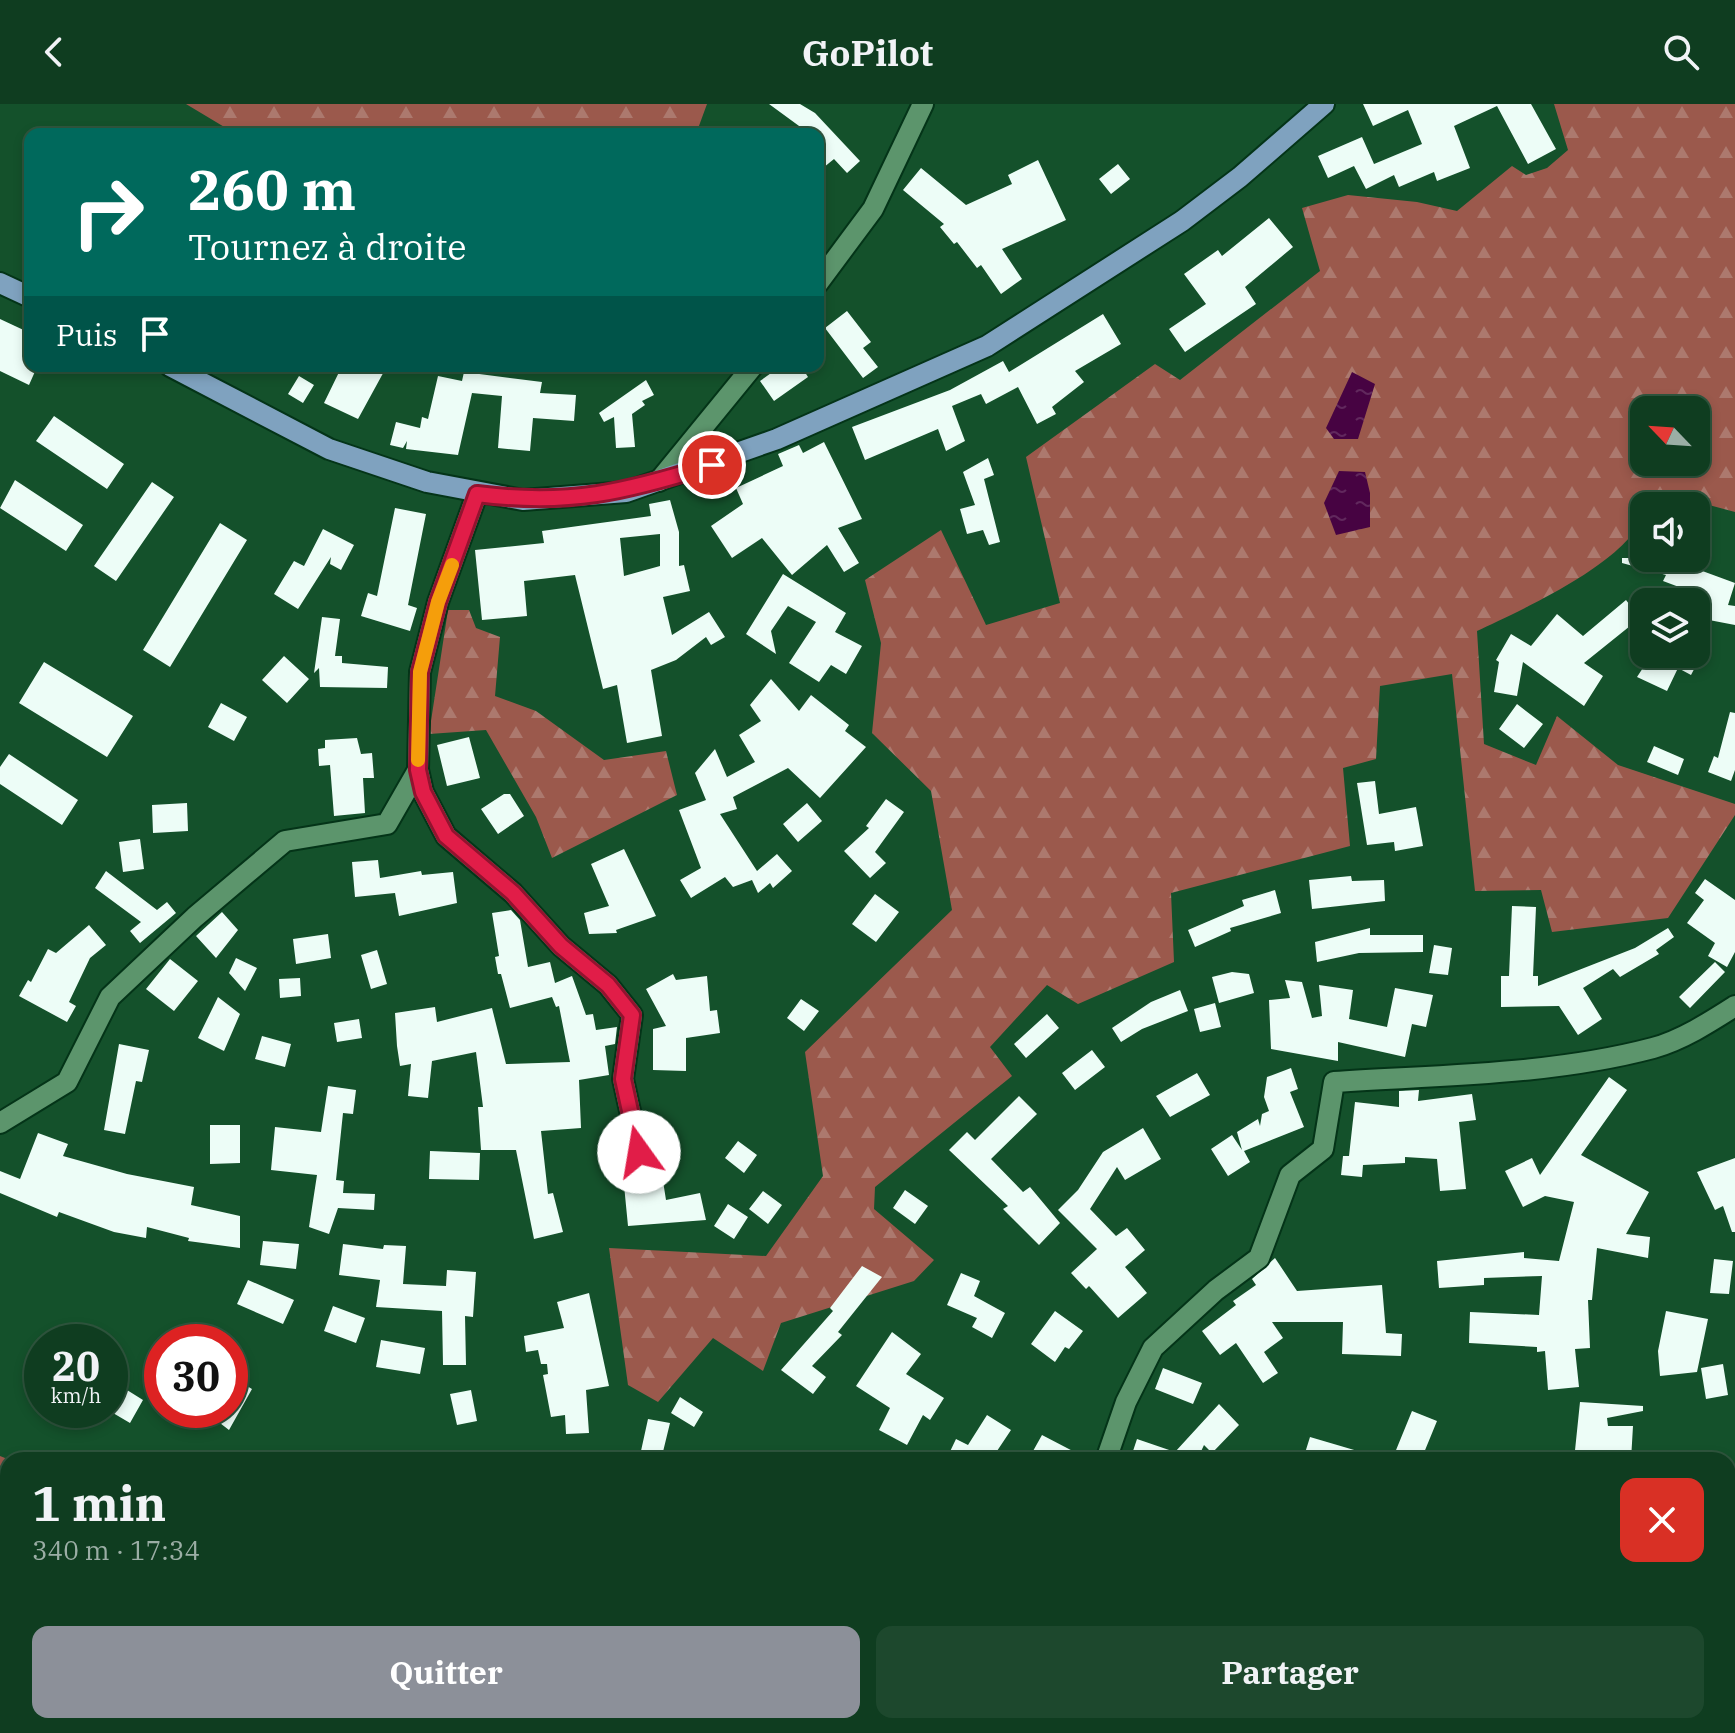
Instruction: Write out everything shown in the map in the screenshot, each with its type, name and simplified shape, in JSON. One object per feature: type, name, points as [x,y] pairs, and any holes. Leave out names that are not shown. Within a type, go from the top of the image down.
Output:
[{"type":"main road","points":[[181,372],[329,449],[379,468],[477,494],[523,500],[626,492],[777,439],[987,346],[1182,221],[1240,177],[1324,104]]},
{"type":"main road","points":[[0,283],[24,294]]},
{"type":"street","points":[[824,275],[873,209],[923,104]]},
{"type":"street","points":[[659,481],[748,372]]},
{"type":"street","points":[[477,494],[438,602],[420,672],[418,770],[423,792],[446,836],[513,893],[561,946],[608,985],[632,1015],[623,1079],[639,1152]]},
{"type":"street","points":[[0,1123],[67,1082],[110,997],[262,860],[285,841],[387,824],[418,770]]},
{"type":"street","points":[[1109,1452],[1126,1402],[1153,1348],[1216,1290],[1259,1258],[1290,1175],[1323,1149],[1334,1082],[1566,1065],[1655,1048],[1705,1025],[1735,1006]]},
{"type":"green space","points":[[186,104],[707,104],[698,128],[226,128]]},
{"type":"green space","points":[[1554,104],[1735,104],[1735,512],[1710,505],[1710,492],[1630,492],[1630,536],[1624,544],[1576,580],[1477,631],[1484,744],[1536,765],[1557,716],[1618,765],[1735,804],[1735,815],[1668,918],[1552,932],[1541,890],[1475,891],[1452,674],[1380,686],[1376,759],[1343,768],[1350,846],[1171,893],[1174,962],[1078,1004],[1047,985],[990,1047],[1012,1076],[875,1187],[874,1209],[934,1260],[914,1281],[781,1323],[763,1371],[713,1338],[658,1402],[628,1385],[609,1248],[766,1256],[823,1176],[805,1052],[952,910],[931,791],[872,733],[881,643],[865,580],[941,530],[986,625],[1060,603],[1026,457],[1155,364],[1180,380],[1320,271],[1302,208],[1348,195],[1417,202],[1457,211],[1512,166],[1526,175],[1547,168],[1568,150]]},
{"type":"green space","points":[[448,610],[469,610],[476,628],[500,637],[495,696],[536,711],[604,760],[666,751],[677,795],[552,858],[536,817],[486,730],[429,734]]},
{"type":"water","points":[[1352,372],[1375,384],[1358,439],[1334,439],[1326,428]]},
{"type":"water","points":[[1339,471],[1365,472],[1370,493],[1370,527],[1336,535],[1324,503]]},
{"type":"building","points":[[769,104],[800,104],[815,113],[860,161],[847,173],[834,159],[824,167],[824,128],[802,128]]},
{"type":"building","points":[[1363,104],[1531,104],[1556,149],[1528,164],[1497,106],[1454,126],[1470,168],[1437,181],[1434,172],[1399,187],[1394,175],[1366,189],[1354,166],[1328,178],[1318,156],[1362,137],[1374,164],[1422,144],[1408,110],[1373,126]]},
{"type":"building","points":[[1038,160],[1066,220],[1002,249],[1022,279],[1001,294],[981,265],[977,268],[957,242],[954,244],[940,227],[944,224],[903,190],[921,168],[966,205],[1012,184],[1008,175]]},
{"type":"building","points":[[1118,164],[1130,179],[1111,194],[1099,179]]},
{"type":"building","points":[[1269,218],[1293,247],[1245,287],[1256,304],[1185,352],[1169,329],[1206,304],[1184,274],[1218,250],[1222,256]]},
{"type":"building","points":[[847,311],[871,342],[863,348],[878,367],[863,378],[825,328]]},
{"type":"building","points":[[1103,314],[1121,344],[1075,371],[1084,382],[1052,407],[1056,414],[1037,424],[1018,387],[986,404],[981,394],[952,406],[965,441],[946,451],[938,429],[865,460],[852,427],[950,390],[1003,361],[1009,372]]},
{"type":"building","points":[[0,319],[24,330],[24,372],[35,372],[29,385],[0,371]]},
{"type":"building","points":[[339,372],[384,372],[358,419],[324,403]]},
{"type":"building","points":[[464,372],[542,382],[540,393],[576,395],[574,421],[533,418],[530,451],[498,448],[502,396],[472,393],[458,455],[406,449],[407,441],[403,448],[390,445],[396,422],[420,428],[422,417],[428,419],[438,376],[462,381]]},
{"type":"building","points":[[773,372],[805,372],[808,377],[774,401],[760,381]]},
{"type":"building","points":[[299,376],[314,385],[303,403],[288,394]]},
{"type":"building","points":[[646,380],[654,395],[642,401],[645,405],[632,414],[635,447],[616,448],[614,417],[604,422],[599,413]]},
{"type":"building","points":[[54,416],[124,464],[107,489],[36,441]]},
{"type":"building","points":[[824,442],[862,519],[838,528],[859,563],[844,572],[827,545],[792,575],[762,538],[732,558],[711,526],[743,504],[736,488],[783,466],[778,454],[799,445],[803,453]]},
{"type":"building","points":[[988,458],[994,475],[984,479],[1000,542],[989,545],[983,530],[967,534],[960,509],[975,505],[963,472]]},
{"type":"building","points":[[15,480],[83,525],[66,551],[0,508]]},
{"type":"building","points":[[152,482],[174,497],[116,581],[94,566]]},
{"type":"building","points":[[670,500],[679,532],[679,566],[684,565],[690,591],[663,597],[672,635],[709,612],[725,637],[711,645],[706,637],[676,660],[651,670],[662,736],[627,743],[617,685],[603,689],[575,575],[524,581],[527,616],[482,620],[475,550],[544,543],[542,531],[651,516],[649,504]],"holes":[[[660,534],[660,566],[624,576],[620,538]]]},
{"type":"building","points":[[395,508],[426,514],[408,605],[417,608],[410,631],[361,616],[368,593],[377,596]]},
{"type":"building","points":[[220,523],[247,540],[170,667],[143,650]]},
{"type":"building","points":[[323,529],[354,545],[341,570],[330,564],[331,557],[298,609],[274,594],[294,561],[304,566]]},
{"type":"building","points":[[1622,558],[1630,558],[1630,565],[1622,563]]},
{"type":"building","points":[[1655,572],[1705,572],[1735,583],[1728,605],[1735,606],[1735,625],[1710,620],[1710,588],[1682,588],[1663,581],[1666,575]]},
{"type":"building","points":[[783,574],[846,613],[835,632],[862,646],[846,674],[831,665],[819,682],[789,663],[816,622],[788,606],[771,631],[776,654],[746,634]]},
{"type":"building","points":[[1626,600],[1630,605],[1630,626],[1584,663],[1603,676],[1584,706],[1523,662],[1517,696],[1494,692],[1499,662],[1496,660],[1511,634],[1531,646],[1557,614],[1583,636]]},
{"type":"building","points":[[322,617],[340,619],[335,656],[342,656],[342,663],[388,667],[387,688],[320,687],[319,668],[314,673]]},
{"type":"building","points":[[284,656],[309,679],[287,703],[262,680]]},
{"type":"building","points":[[44,662],[133,716],[107,757],[19,703]]},
{"type":"building","points":[[1643,668],[1678,668],[1667,691],[1637,677]]},
{"type":"building","points":[[1678,668],[1695,668],[1691,675]]},
{"type":"building","points":[[771,679],[799,711],[811,695],[849,725],[845,731],[866,747],[820,798],[788,768],[733,797],[737,809],[720,814],[757,871],[777,854],[792,871],[773,888],[770,883],[758,893],[752,880],[733,887],[725,877],[691,898],[680,880],[701,868],[679,810],[706,800],[695,773],[715,749],[727,777],[755,762],[739,735],[761,721],[750,705]]},
{"type":"building","points":[[221,703],[247,717],[234,741],[208,727]]},
{"type":"building","points":[[1517,704],[1543,724],[1524,748],[1499,729]]},
{"type":"building","points":[[1730,712],[1735,713],[1735,770],[1731,781],[1708,772],[1714,756],[1718,758]]},
{"type":"building","points":[[469,737],[480,778],[447,786],[437,745]]},
{"type":"building","points":[[357,738],[361,754],[372,753],[374,778],[363,778],[365,813],[334,816],[330,765],[319,766],[318,749],[325,748],[325,740]]},
{"type":"building","points":[[1654,746],[1684,759],[1678,775],[1647,762]]},
{"type":"building","points":[[9,754],[78,800],[62,825],[0,784],[0,767]]},
{"type":"building","points":[[1375,781],[1379,814],[1416,807],[1423,846],[1395,851],[1394,842],[1367,845],[1357,783]]},
{"type":"building","points":[[504,794],[510,794],[524,816],[498,834],[481,809]]},
{"type":"building","points":[[886,799],[904,812],[875,852],[886,863],[870,878],[844,851],[869,828],[866,826]]},
{"type":"building","points":[[187,803],[188,831],[153,833],[152,805]]},
{"type":"building","points":[[807,803],[822,821],[798,842],[783,824]]},
{"type":"building","points":[[140,839],[144,869],[123,872],[119,842]]},
{"type":"building","points":[[624,849],[656,916],[616,930],[617,933],[589,934],[584,913],[609,906],[591,864]]},
{"type":"building","points":[[378,860],[380,878],[421,871],[422,875],[453,872],[457,903],[399,916],[395,893],[355,897],[352,862]]},
{"type":"building","points":[[106,871],[157,910],[167,902],[176,913],[140,943],[130,931],[141,922],[95,888]]},
{"type":"building","points":[[1351,876],[1352,881],[1384,880],[1385,901],[1312,909],[1309,880]]},
{"type":"building","points":[[1705,879],[1735,900],[1735,952],[1727,967],[1708,956],[1715,943],[1687,923],[1704,900],[1695,893]]},
{"type":"building","points":[[1275,890],[1281,913],[1230,928],[1231,931],[1195,947],[1188,930],[1244,906],[1242,900]]},
{"type":"building","points":[[875,894],[899,912],[876,942],[852,924]]},
{"type":"building","points":[[1512,906],[1536,907],[1533,976],[1538,976],[1538,986],[1635,948],[1668,928],[1674,937],[1656,950],[1659,954],[1620,977],[1613,969],[1583,988],[1602,1019],[1578,1035],[1559,1006],[1501,1007],[1501,976],[1509,976]]},
{"type":"building","points":[[511,910],[520,920],[528,967],[550,962],[555,983],[572,976],[586,1015],[593,1014],[596,1030],[617,1027],[615,1044],[605,1046],[609,1075],[579,1080],[581,1128],[541,1131],[548,1194],[553,1193],[563,1232],[534,1239],[516,1150],[481,1150],[478,1107],[483,1107],[476,1052],[432,1061],[428,1098],[408,1096],[411,1064],[400,1066],[397,1046],[395,1013],[435,1007],[437,1022],[492,1008],[506,1064],[570,1062],[559,1006],[556,1007],[552,997],[510,1008],[501,974],[498,974],[495,957],[499,956],[492,913]]},
{"type":"building","points":[[222,912],[238,930],[216,958],[196,936]]},
{"type":"building","points":[[89,925],[106,945],[90,958],[69,1002],[76,1006],[67,1022],[19,996],[28,980],[31,982],[48,949],[56,953]]},
{"type":"building","points":[[1370,928],[1370,935],[1423,935],[1423,952],[1359,953],[1317,962],[1315,942]]},
{"type":"building","points":[[328,934],[331,958],[296,964],[293,939]]},
{"type":"building","points":[[1434,945],[1452,948],[1448,975],[1429,973]]},
{"type":"building","points":[[377,950],[387,984],[371,989],[361,955]]},
{"type":"building","points":[[236,958],[257,968],[245,991],[229,973]]},
{"type":"building","points":[[170,959],[198,981],[174,1011],[146,989]]},
{"type":"building","points":[[1715,962],[1725,972],[1690,1008],[1679,997]]},
{"type":"building","points":[[1232,972],[1249,974],[1254,993],[1219,1003],[1212,977]]},
{"type":"building","points":[[673,974],[676,980],[707,976],[710,1011],[717,1010],[720,1033],[686,1038],[686,1071],[653,1070],[653,1029],[666,1026],[646,989]]},
{"type":"building","points":[[300,978],[301,996],[280,998],[279,979]]},
{"type":"building","points":[[1285,980],[1302,982],[1312,1018],[1322,1016],[1319,985],[1353,990],[1349,1019],[1387,1027],[1395,988],[1433,995],[1426,1027],[1412,1024],[1405,1057],[1338,1042],[1338,1061],[1271,1049],[1269,1000],[1290,998]]},
{"type":"building","points":[[1180,990],[1188,1011],[1142,1029],[1121,1042],[1112,1028],[1151,1002]]},
{"type":"building","points":[[218,997],[240,1014],[224,1051],[198,1038]]},
{"type":"building","points":[[801,999],[819,1011],[804,1031],[787,1018]]},
{"type":"building","points":[[1215,1003],[1221,1027],[1200,1032],[1194,1009]]},
{"type":"building","points":[[1047,1014],[1059,1028],[1026,1058],[1014,1044]]},
{"type":"building","points":[[359,1019],[362,1038],[337,1042],[334,1023]]},
{"type":"building","points":[[262,1036],[291,1044],[285,1067],[255,1059]]},
{"type":"building","points":[[119,1044],[149,1050],[142,1082],[136,1081],[125,1134],[104,1130]]},
{"type":"building","points":[[1092,1050],[1105,1067],[1075,1090],[1062,1073]]},
{"type":"building","points":[[1291,1068],[1298,1089],[1290,1092],[1304,1127],[1244,1151],[1250,1162],[1228,1176],[1211,1149],[1232,1135],[1242,1150],[1237,1132],[1258,1119],[1260,1126],[1262,1114],[1269,1111],[1264,1097],[1267,1077]]},
{"type":"building","points":[[1197,1073],[1210,1095],[1170,1117],[1156,1096]]},
{"type":"building","points":[[1609,1077],[1627,1090],[1581,1155],[1649,1192],[1626,1234],[1650,1237],[1648,1258],[1597,1248],[1592,1300],[1588,1300],[1590,1348],[1575,1349],[1579,1387],[1548,1390],[1545,1351],[1537,1352],[1537,1347],[1469,1343],[1470,1312],[1539,1315],[1542,1276],[1484,1278],[1484,1285],[1439,1288],[1437,1261],[1524,1252],[1524,1258],[1559,1261],[1574,1202],[1545,1196],[1523,1207],[1505,1171],[1532,1158],[1540,1175]]},
{"type":"building","points":[[328,1086],[356,1090],[353,1114],[343,1113],[336,1180],[344,1181],[343,1193],[375,1194],[374,1210],[338,1208],[329,1234],[309,1227],[317,1175],[271,1170],[275,1127],[321,1132]]},
{"type":"building","points":[[1419,1090],[1418,1101],[1472,1094],[1476,1120],[1459,1122],[1466,1189],[1440,1191],[1437,1159],[1405,1157],[1405,1163],[1363,1165],[1362,1177],[1341,1175],[1343,1156],[1349,1156],[1355,1102],[1399,1107],[1399,1091]]},
{"type":"building","points":[[1019,1096],[1037,1114],[991,1159],[1023,1192],[1030,1187],[1060,1223],[1039,1245],[1003,1209],[1008,1206],[949,1150],[967,1132],[975,1140]]},
{"type":"building","points":[[210,1125],[240,1125],[240,1163],[210,1164]]},
{"type":"building","points":[[1143,1128],[1161,1159],[1125,1180],[1117,1167],[1090,1209],[1116,1236],[1127,1228],[1145,1250],[1125,1267],[1147,1293],[1118,1318],[1089,1286],[1086,1289],[1071,1273],[1097,1249],[1058,1210],[1078,1190],[1103,1152]]},
{"type":"building","points":[[38,1133],[68,1144],[63,1156],[127,1174],[194,1187],[191,1205],[240,1216],[240,1248],[188,1241],[189,1238],[147,1227],[146,1238],[114,1232],[59,1212],[57,1217],[0,1193],[0,1171],[20,1179]]},
{"type":"building","points":[[738,1141],[757,1155],[744,1173],[725,1158]]},
{"type":"building","points":[[430,1151],[480,1153],[479,1180],[429,1179]]},
{"type":"building","points":[[1735,1158],[1735,1232],[1732,1232],[1723,1206],[1715,1210],[1697,1172]]},
{"type":"building","points":[[663,1181],[666,1200],[700,1193],[706,1220],[628,1226],[624,1185]]},
{"type":"building","points":[[905,1190],[928,1206],[915,1224],[893,1208]]},
{"type":"building","points":[[763,1191],[782,1205],[768,1224],[749,1209]]},
{"type":"building","points":[[728,1204],[748,1217],[734,1239],[714,1226]]},
{"type":"building","points":[[263,1241],[299,1244],[296,1269],[260,1265]]},
{"type":"building","points":[[343,1244],[383,1249],[384,1245],[406,1246],[403,1284],[446,1286],[447,1270],[476,1272],[473,1317],[465,1316],[466,1365],[443,1365],[442,1311],[376,1307],[380,1280],[339,1275]]},
{"type":"building","points":[[1275,1258],[1297,1291],[1382,1285],[1386,1333],[1402,1334],[1401,1356],[1342,1354],[1343,1322],[1272,1322],[1283,1338],[1264,1352],[1278,1373],[1263,1383],[1236,1343],[1220,1355],[1202,1331],[1236,1305],[1233,1301],[1256,1285],[1252,1279]]},
{"type":"building","points":[[1714,1259],[1733,1261],[1729,1294],[1710,1293]]},
{"type":"building","points":[[862,1266],[882,1277],[838,1332],[842,1335],[812,1366],[826,1377],[813,1394],[781,1370],[833,1311],[830,1308]]},
{"type":"building","points":[[961,1273],[980,1281],[974,1296],[1005,1313],[992,1338],[972,1327],[977,1318],[947,1305]]},
{"type":"building","points":[[248,1280],[294,1300],[283,1324],[237,1304]]},
{"type":"building","points":[[589,1293],[609,1386],[586,1390],[589,1433],[566,1434],[565,1415],[551,1417],[543,1375],[548,1374],[547,1364],[541,1364],[538,1350],[526,1352],[524,1336],[564,1328],[557,1302]]},
{"type":"building","points":[[333,1306],[365,1318],[356,1343],[324,1331]]},
{"type":"building","points":[[1055,1311],[1083,1331],[1069,1349],[1065,1347],[1055,1362],[1031,1344]]},
{"type":"building","points":[[1666,1311],[1708,1319],[1697,1372],[1660,1376],[1658,1351]]},
{"type":"building","points":[[892,1332],[921,1354],[906,1374],[944,1398],[930,1420],[923,1415],[907,1445],[879,1430],[890,1408],[856,1386]]},
{"type":"building","points":[[381,1340],[425,1348],[420,1374],[376,1367]]},
{"type":"building","points":[[1723,1364],[1728,1395],[1706,1399],[1701,1368]]},
{"type":"building","points":[[1163,1368],[1202,1383],[1193,1404],[1155,1389]]},
{"type":"building","points":[[471,1390],[477,1421],[457,1425],[450,1394]]},
{"type":"building","points":[[128,1391],[143,1400],[128,1422]]},
{"type":"building","points":[[680,1397],[703,1412],[694,1427],[671,1413]]},
{"type":"building","points":[[1580,1402],[1643,1406],[1643,1411],[1607,1418],[1608,1426],[1633,1426],[1631,1452],[1575,1452]]},
{"type":"building","points":[[1219,1404],[1239,1425],[1213,1452],[1204,1445],[1201,1452],[1175,1452]]},
{"type":"building","points":[[1412,1411],[1437,1421],[1424,1452],[1395,1452]]},
{"type":"building","points":[[987,1415],[1011,1430],[996,1452],[950,1452],[956,1439],[968,1445]]},
{"type":"building","points":[[648,1419],[670,1423],[663,1452],[641,1452]]},
{"type":"building","points":[[1042,1435],[1075,1452],[1032,1452]]},
{"type":"building","points":[[1310,1437],[1361,1452],[1305,1452]]},
{"type":"building","points":[[1137,1439],[1175,1452],[1133,1452]]},
{"type":"slow traffic","points":[[418,760],[420,672],[438,602],[452,565]]},
{"type":"route","points":[[639,1152],[623,1079],[632,1039],[632,1015],[608,985],[561,946],[513,893],[446,836],[432,814],[418,770],[420,672],[438,602],[477,494],[523,500],[626,492],[712,465]]}]
